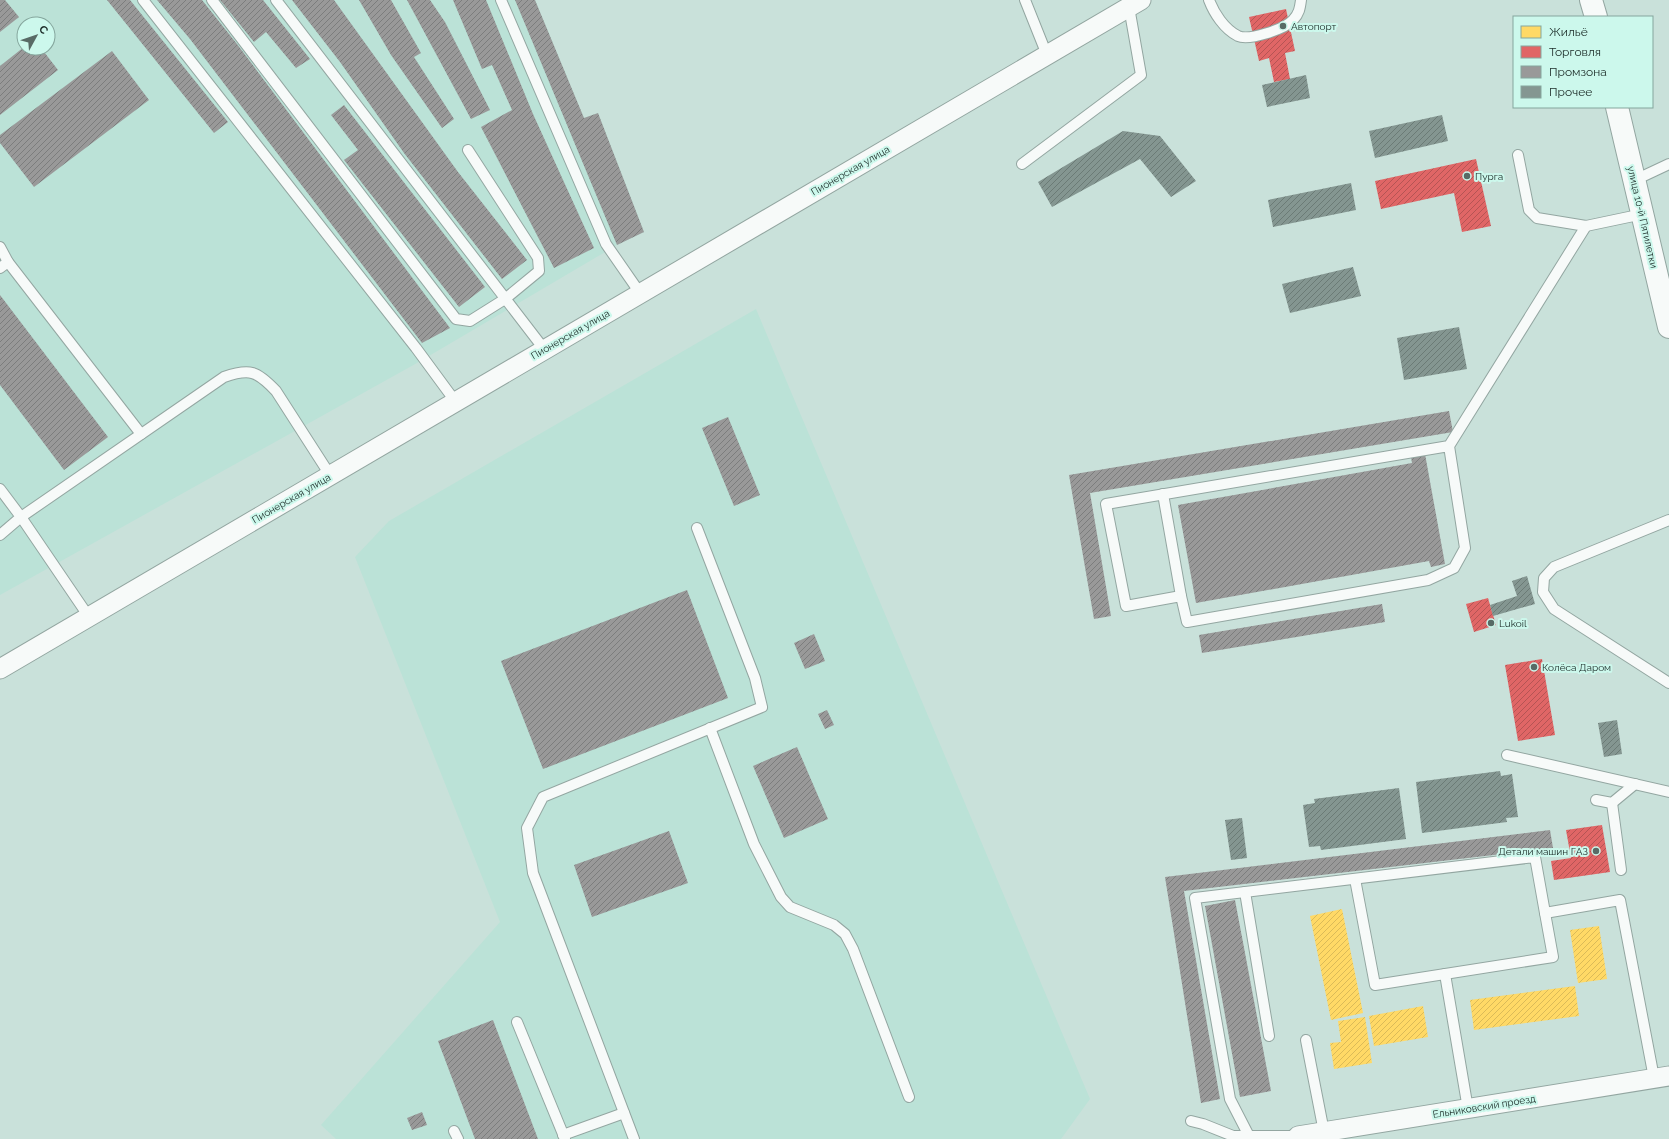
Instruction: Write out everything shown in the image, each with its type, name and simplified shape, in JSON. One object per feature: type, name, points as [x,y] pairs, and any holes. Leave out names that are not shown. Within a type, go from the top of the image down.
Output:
[{"type":"main road","points":[[1591,0],[1596,16]]},
{"type":"main road","name":"улица 10-й Пятилетки","points":[[1617,108],[1669,327]]},
{"type":"street","name":"Пионерская улица","points":[[0,669],[1135,3]]},
{"type":"street","name":"Ельниковский проезд","points":[[1297,1138],[1324,1132],[1343,1134],[1468,1109],[1661,1077]]},
{"type":"lane","points":[[143,0],[416,348],[455,401]]},
{"type":"lane","points":[[212,0],[456,319],[470,321],[505,299],[539,271],[538,258],[468,150]]},
{"type":"lane","points":[[276,0],[544,349]]},
{"type":"lane","points":[[501,0],[606,244],[640,293]]},
{"type":"lane","points":[[1025,0],[1047,55]]},
{"type":"lane","points":[[1209,0],[1225,26],[1239,37],[1257,36],[1280,29],[1293,21],[1299,12],[1301,0]]},
{"type":"lane","points":[[1022,164],[1141,75],[1135,3]]},
{"type":"lane","points":[[1518,154],[1530,210],[1537,218],[1586,226],[1643,214]]},
{"type":"lane","points":[[1635,180],[1669,164]]},
{"type":"lane","points":[[1163,494],[1187,622],[1428,580],[1454,568],[1465,548],[1449,446],[1586,226]]},
{"type":"lane","points":[[0,247],[4,265],[141,434]]},
{"type":"lane","points":[[0,536],[21,517],[224,377],[240,372],[253,373],[265,379],[276,391],[330,475]]},
{"type":"lane","points":[[1181,596],[1126,606],[1106,504],[1449,446]]},
{"type":"lane","points":[[0,489],[21,517],[89,617]]},
{"type":"lane","points":[[1669,520],[1554,567],[1544,578],[1543,592],[1554,609],[1669,683]]},
{"type":"lane","points":[[634,1139],[533,873],[527,828],[543,796],[762,707],[755,678],[697,528]]},
{"type":"lane","points":[[710,728],[754,844],[781,897],[790,907],[834,925],[844,934],[853,949],[909,1097]]},
{"type":"lane","points":[[1507,755],[1669,792]]},
{"type":"lane","points":[[1596,800],[1612,802],[1635,784]]},
{"type":"lane","points":[[1612,802],[1621,870]]},
{"type":"lane","points":[[1249,1136],[1230,1099],[1195,898],[1535,857],[1553,957],[1375,985],[1355,879]]},
{"type":"lane","points":[[1246,892],[1268,1036]]},
{"type":"lane","points":[[1545,913],[1620,900],[1661,1077]]},
{"type":"lane","points":[[1445,974],[1468,1109]]},
{"type":"lane","points":[[517,1022],[564,1137],[624,1113]]},
{"type":"lane","points":[[1306,1040],[1324,1132]]},
{"type":"lane","points":[[1191,1121],[1203,1124],[1233,1136],[1297,1138]]},
{"type":"shaded area","points":[[0,0],[535,0],[584,118],[598,113],[644,232],[617,245],[417,363],[0,595]]},
{"type":"shaded area","points":[[756,309],[1090,1099],[1061,1139],[336,1139],[321,1125],[500,922],[355,557],[389,521]]},
{"type":"building: Жильё","points":[[1342,909],[1363,1013],[1331,1020],[1310,916]]},
{"type":"building: Жильё","points":[[1599,926],[1607,979],[1578,983],[1570,930]]},
{"type":"building: Жильё","points":[[1575,986],[1579,1016],[1474,1030],[1470,1000]]},
{"type":"building: Жильё","points":[[1423,1006],[1428,1037],[1374,1046],[1369,1016]]},
{"type":"building: Жильё","points":[[1365,1017],[1372,1063],[1334,1069],[1330,1043],[1341,1042],[1338,1021]]},
{"type":"building: Торговля","points":[[1286,9],[1295,51],[1285,53],[1290,79],[1274,82],[1269,58],[1259,61],[1249,17]]},
{"type":"building: Торговля","points":[[1476,159],[1491,226],[1462,232],[1454,193],[1381,209],[1375,181]]},
{"type":"building: Торговля","points":[[1488,598],[1496,625],[1474,632],[1466,604]]},
{"type":"building: Торговля","points":[[1542,659],[1555,735],[1518,741],[1505,665]]},
{"type":"building: Торговля","points":[[1602,825],[1610,872],[1554,880],[1551,861],[1571,858],[1566,830]]},
{"type":"building: Промзона","points":[[0,0],[5,0],[18,16],[16,16],[16,19],[0,32]]},
{"type":"building: Промзона","points":[[107,0],[130,0],[228,122],[214,133]]},
{"type":"building: Промзона","points":[[157,0],[202,0],[237,44],[450,328],[422,343],[190,39]]},
{"type":"building: Промзона","points":[[220,0],[263,0],[310,59],[296,68],[266,32],[254,42]]},
{"type":"building: Промзона","points":[[292,0],[334,0],[458,172],[527,260],[502,279],[404,153],[340,62]]},
{"type":"building: Промзона","points":[[359,0],[391,0],[421,53],[414,57],[454,119],[442,128],[391,55]]},
{"type":"building: Промзона","points":[[407,0],[430,0],[445,22],[490,110],[471,119]]},
{"type":"building: Промзона","points":[[453,0],[486,0],[533,114],[594,248],[554,268],[481,127],[512,110],[492,65],[482,69]]},
{"type":"building: Промзона","points":[[515,0],[535,0],[584,118],[598,113],[644,232],[617,245]]},
{"type":"building: Промзона","points":[[112,51],[149,100],[34,187],[0,143],[0,135]]},
{"type":"building: Промзона","points":[[16,53],[16,56],[47,56],[58,70],[0,115],[0,66]]},
{"type":"building: Промзона","points":[[344,105],[485,287],[459,307],[344,160],[358,150],[331,115]]},
{"type":"building: Промзона","points":[[0,295],[108,437],[64,470],[0,385]]},
{"type":"building: Промзона","points":[[1449,411],[1453,432],[1090,493],[1111,616],[1094,619],[1069,475]]},
{"type":"building: Промзона","points":[[728,417],[760,495],[734,506],[702,428]]},
{"type":"building: Промзона","points":[[1425,454],[1445,564],[1431,567],[1429,561],[1196,603],[1178,505],[1412,463],[1411,457]]},
{"type":"building: Промзона","points":[[687,590],[728,698],[543,769],[501,661]]},
{"type":"building: Промзона","points":[[1382,604],[1385,622],[1202,653],[1199,635]]},
{"type":"building: Промзона","points":[[814,634],[825,661],[805,669],[794,643]]},
{"type":"building: Промзона","points":[[827,710],[834,725],[825,729],[818,714]]},
{"type":"building: Промзона","points":[[797,747],[828,819],[784,838],[753,766]]},
{"type":"building: Промзона","points":[[1550,830],[1553,848],[1184,891],[1220,1099],[1201,1103],[1165,877]]},
{"type":"building: Промзона","points":[[669,831],[688,883],[592,917],[574,865]]},
{"type":"building: Промзона","points":[[1235,900],[1271,1091],[1240,1097],[1205,906]]},
{"type":"building: Промзона","points":[[493,1020],[538,1139],[475,1139],[438,1041]]},
{"type":"building: Промзона","points":[[422,1112],[427,1125],[412,1130],[407,1118]]},
{"type":"building: Прочее","points":[[1306,75],[1310,98],[1267,107],[1262,85]]},
{"type":"building: Прочее","points":[[1442,115],[1448,141],[1375,158],[1369,131]]},
{"type":"building: Прочее","points":[[1123,131],[1160,136],[1196,181],[1171,197],[1140,159],[1052,207],[1038,182]]},
{"type":"building: Прочее","points":[[1351,183],[1356,210],[1273,227],[1268,200]]},
{"type":"building: Прочее","points":[[1353,267],[1361,296],[1290,313],[1282,284]]},
{"type":"building: Прочее","points":[[1459,327],[1467,369],[1404,380],[1397,338]]},
{"type":"building: Прочее","points":[[1527,576],[1535,604],[1493,616],[1490,605],[1517,596],[1512,581]]},
{"type":"building: Прочее","points":[[1617,720],[1622,754],[1604,757],[1598,723]]},
{"type":"building: Прочее","points":[[1500,771],[1501,776],[1512,774],[1518,817],[1506,818],[1507,822],[1422,833],[1416,782]]},
{"type":"building: Прочее","points":[[1399,788],[1406,839],[1321,850],[1320,846],[1309,847],[1303,805],[1315,803],[1314,799]]},
{"type":"building: Прочее","points":[[1242,818],[1247,858],[1231,860],[1225,820]]},
{"type":"place","name":"Автопорт","points":[[1283,26]]},
{"type":"place","name":"Пурга","points":[[1467,176]]},
{"type":"place","name":"Lukoil","points":[[1491,623]]},
{"type":"place","name":"Колёса Даром","points":[[1534,667]]},
{"type":"place","name":"Детали машин ГАЗ","points":[[1596,851]]}]
